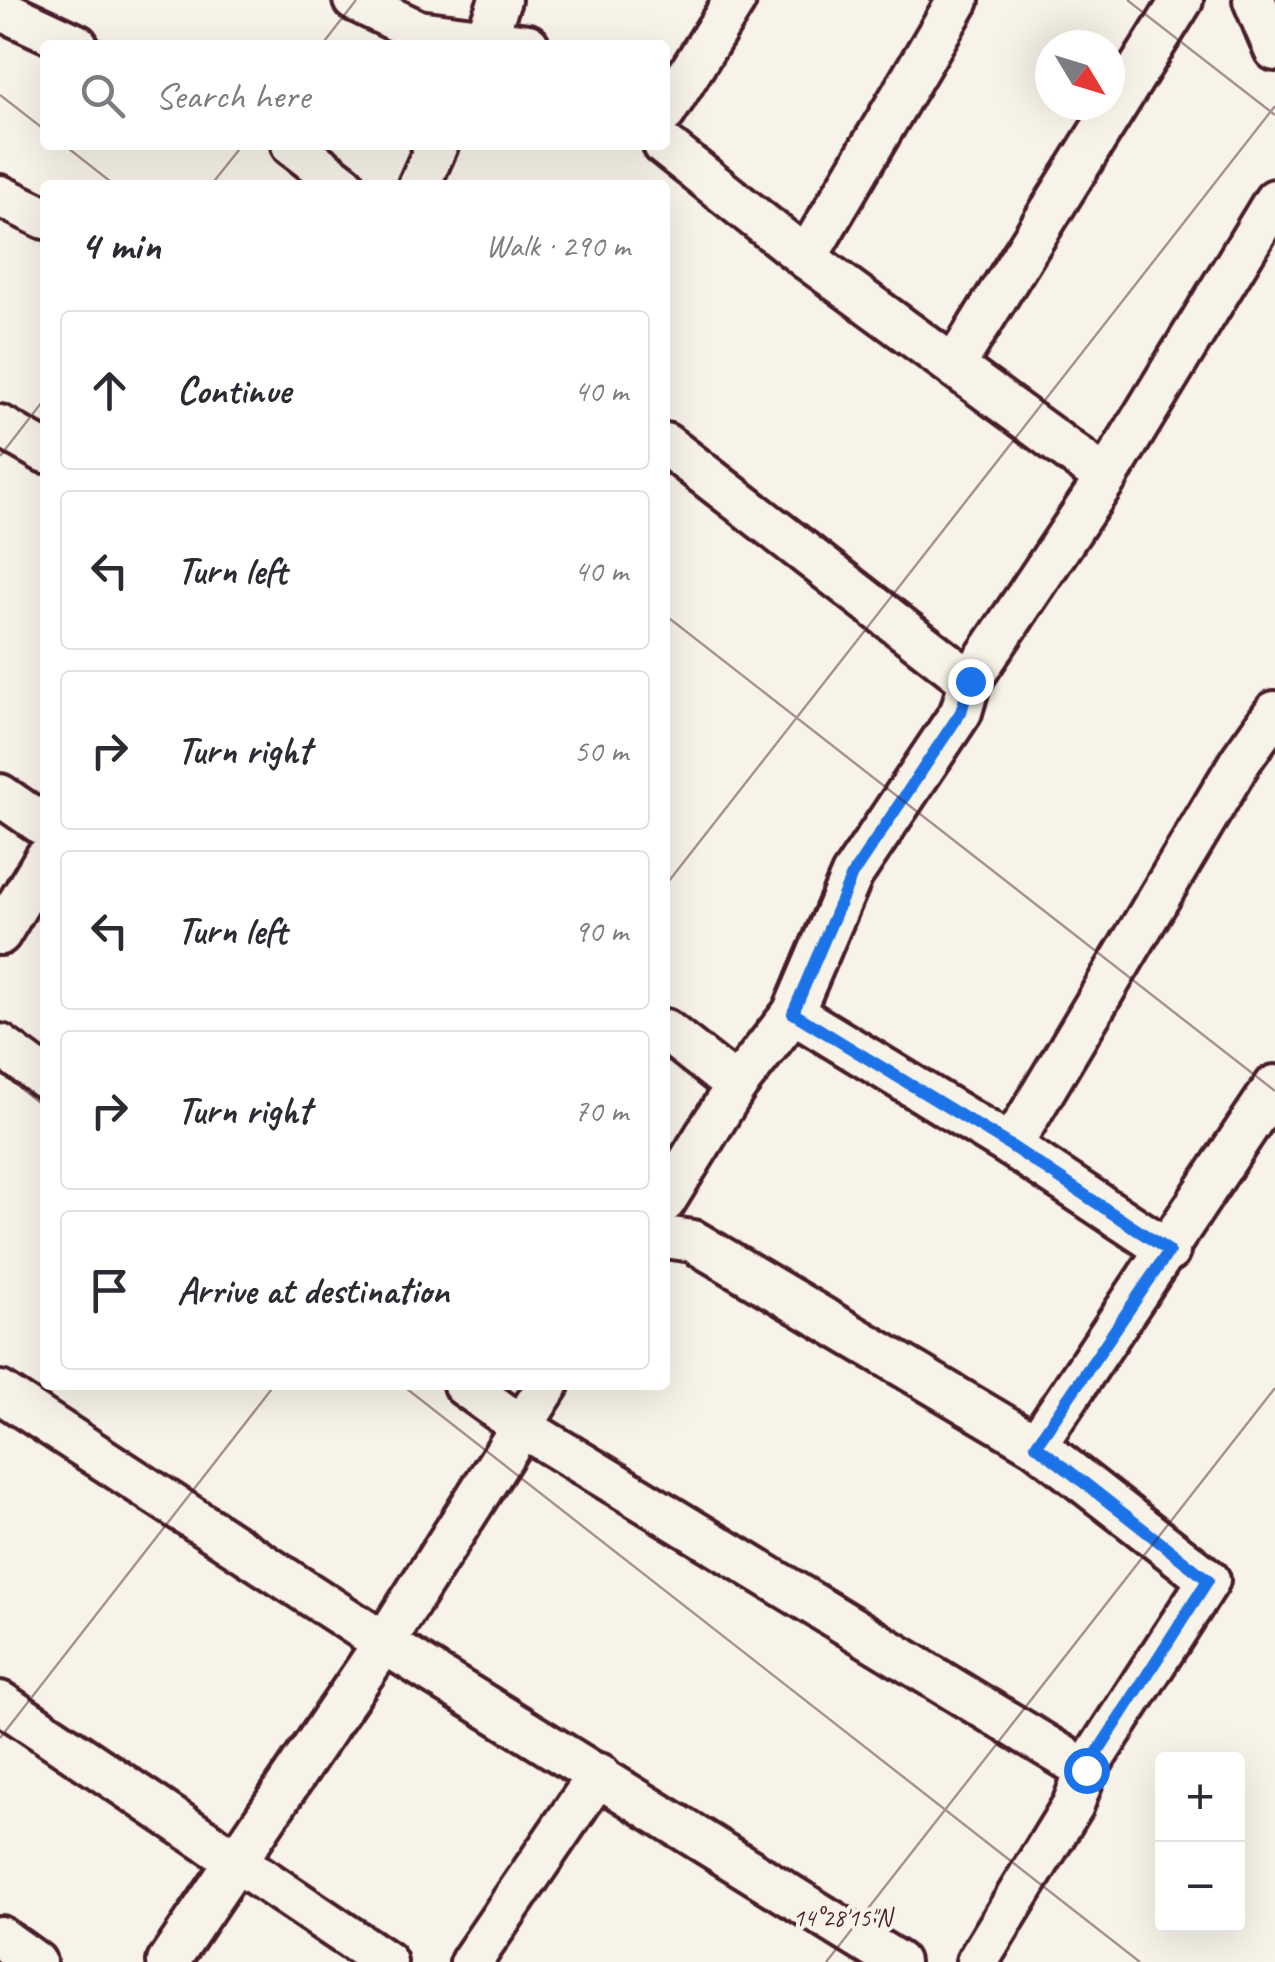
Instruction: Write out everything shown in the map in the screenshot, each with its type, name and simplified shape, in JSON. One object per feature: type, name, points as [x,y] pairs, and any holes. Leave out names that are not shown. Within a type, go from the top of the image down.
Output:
[{"type":"street","points":[[354,0],[418,31],[468,40]]},
{"type":"street","points":[[485,40],[500,0]]},
{"type":"street","points":[[670,104],[735,0]]},
{"type":"street","points":[[806,258],[958,0]]},
{"type":"street","points":[[954,366],[1182,0]]},
{"type":"street","points":[[1254,0],[1275,50]]},
{"type":"street","points":[[0,10],[67,40]]},
{"type":"street","points":[[298,150],[338,180]]},
{"type":"street","points":[[421,180],[435,150]]},
{"type":"street","points":[[670,150],[806,258],[1106,478]]},
{"type":"street","points":[[0,196],[40,216]]},
{"type":"street","points":[[670,1193],[736,1086],[793,1013],[852,875],[961,712],[970,681],[1106,478],[1275,200]]},
{"type":"street","points":[[0,426],[40,449]]},
{"type":"street","points":[[670,448],[970,681]]},
{"type":"street","points":[[1011,1146],[1241,760],[1275,712]]},
{"type":"street","points":[[0,794],[40,822]]},
{"type":"street","points":[[0,934],[40,867]]},
{"type":"street","points":[[793,1013],[1011,1146],[1169,1251]]},
{"type":"street","points":[[670,1034],[736,1086]]},
{"type":"street","points":[[0,1045],[40,1074]]},
{"type":"street","points":[[1036,1445],[1169,1251],[1275,1086]]},
{"type":"street","points":[[670,1238],[694,1241],[1036,1445],[1208,1580],[1086,1770],[1073,1806],[978,1962]]},
{"type":"street","points":[[471,1390],[522,1428],[1086,1770]]},
{"type":"street","points":[[168,1962],[384,1643],[545,1390]]},
{"type":"street","points":[[0,1392],[384,1643],[897,1962]]},
{"type":"street","points":[[0,1702],[386,1962]]},
{"type":"street","points":[[471,1962],[599,1774]]},
{"type":"street","points":[[0,1937],[35,1962]]},
{"type":"route","points":[[970,681],[961,712],[852,875],[793,1013],[1011,1146],[1169,1251],[1036,1445],[1208,1580],[1086,1770]]}]
